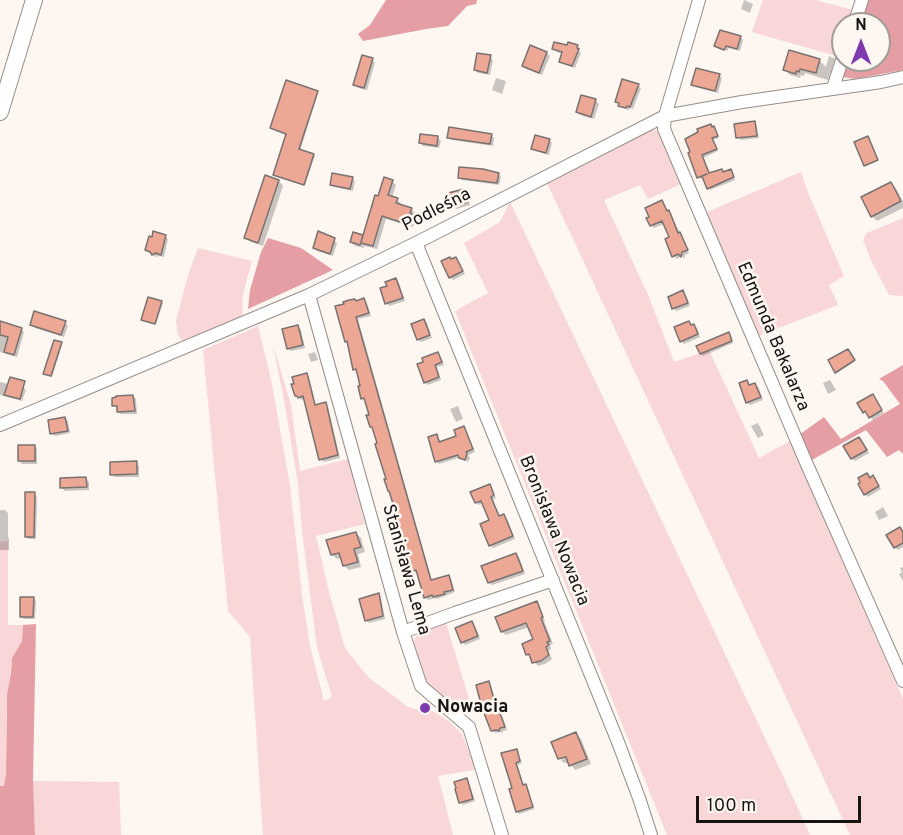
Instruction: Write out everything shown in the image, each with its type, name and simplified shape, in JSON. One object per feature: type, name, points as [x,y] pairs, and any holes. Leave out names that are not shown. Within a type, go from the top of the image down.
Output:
[{"type":"street","points":[[0,112],[34,0]]},
{"type":"street","name":"Edmunda Bakalarza","points":[[699,0],[665,116],[664,129],[805,460],[903,681]]},
{"type":"street","points":[[833,88],[838,72]]},
{"type":"street","name":"Podleśna","points":[[0,425],[309,295],[665,116],[741,102],[881,82],[903,76]]},
{"type":"street","name":"Bronisława Nowacia","points":[[416,243],[618,742],[651,835]]},
{"type":"street","name":"Stanisława Lema","points":[[309,295],[403,632],[421,686],[469,727],[501,835]]},
{"type":"street","points":[[403,632],[455,612],[553,580]]},
{"type":"shaded area","points":[[386,0],[477,0],[476,4],[467,6],[448,26],[363,41],[358,34],[370,25]]},
{"type":"shaded area","points":[[763,0],[815,0],[853,10],[852,12],[831,12],[831,54],[752,32]]},
{"type":"shaded area","points":[[866,0],[903,0],[903,70],[855,79],[843,77],[844,72],[891,72],[891,12],[862,12]]},
{"type":"shaded area","points":[[652,129],[658,131],[681,184],[648,199],[640,185],[604,200],[649,297],[674,362],[709,350],[759,458],[790,441],[903,699],[903,835],[850,835],[547,183]]},
{"type":"shaded area","points":[[801,172],[844,276],[829,285],[838,305],[758,336],[705,213]]},
{"type":"shaded area","points":[[510,202],[810,835],[667,835],[455,311],[488,293],[464,243],[500,222]]},
{"type":"shaded area","points":[[903,218],[903,296],[889,295],[863,240],[867,233]]},
{"type":"shaded area","points":[[268,238],[301,248],[333,270],[248,309],[250,290],[261,252]]},
{"type":"shaded area","points":[[198,248],[252,261],[243,294],[242,317],[183,342],[178,335],[176,321]]},
{"type":"shaded area","points":[[258,326],[272,384],[290,486],[310,646],[324,701],[332,697],[317,647],[298,484],[273,345],[291,405],[300,471],[348,459],[365,524],[316,536],[345,648],[368,677],[408,707],[432,711],[449,721],[462,734],[479,769],[438,776],[453,835],[263,835],[250,637],[228,611],[203,350]]},
{"type":"shaded area","points":[[903,365],[903,454],[899,450],[887,457],[866,430],[810,461],[799,435],[824,417],[841,439],[900,404],[879,379]]},
{"type":"shaded area","points":[[8,541],[8,625],[23,625],[22,641],[12,658],[6,715],[6,774],[4,786],[0,786],[0,542]]},
{"type":"shaded area","points":[[446,623],[469,699],[462,704],[452,703],[424,681],[414,647],[414,640],[418,634]]},
{"type":"shaded area","points":[[36,624],[33,781],[35,835],[0,835],[0,786],[4,786],[6,774],[7,695],[12,658],[22,641],[23,625]]},
{"type":"shaded area","points":[[33,781],[119,782],[121,835],[35,835]]},
{"type":"building","points":[[720,30],[741,36],[737,49],[726,46],[724,50],[714,46]]},
{"type":"building","points":[[554,42],[578,45],[579,49],[572,66],[559,62],[562,52],[552,49]]},
{"type":"building","points":[[530,45],[547,52],[539,73],[522,66]]},
{"type":"building","points":[[789,50],[820,59],[816,73],[800,69],[799,72],[796,71],[796,74],[783,70]]},
{"type":"building","points":[[477,53],[491,55],[487,73],[474,70]]},
{"type":"building","points":[[362,55],[373,58],[364,88],[353,85]]},
{"type":"building","points":[[696,68],[720,74],[715,91],[691,85]]},
{"type":"building","points":[[622,79],[639,84],[630,107],[626,108],[618,106],[619,103],[615,102]]},
{"type":"building","points":[[286,80],[318,91],[299,149],[314,154],[304,185],[273,175],[286,134],[270,128]]},
{"type":"building","points":[[581,95],[596,99],[591,117],[576,112]]},
{"type":"building","points":[[755,121],[757,136],[736,138],[734,124]]},
{"type":"building","points":[[711,124],[718,136],[712,138],[717,149],[702,155],[709,173],[731,169],[734,177],[707,189],[702,176],[697,178],[685,139],[698,132],[697,129]]},
{"type":"building","points":[[449,127],[492,134],[490,144],[447,138]]},
{"type":"building","points":[[420,134],[438,136],[437,146],[419,143]]},
{"type":"building","points":[[535,135],[550,139],[546,153],[531,149]]},
{"type":"building","points":[[868,136],[878,160],[864,166],[854,142]]},
{"type":"building","points":[[459,167],[499,173],[497,183],[458,178]]},
{"type":"building","points":[[332,173],[353,177],[350,189],[330,185]]},
{"type":"building","points":[[265,175],[279,180],[258,243],[244,238]]},
{"type":"building","points":[[384,177],[393,180],[388,195],[398,198],[396,203],[412,208],[409,225],[382,216],[373,246],[350,242],[353,232],[363,235],[361,242],[375,195],[378,196]]},
{"type":"building","points":[[891,182],[901,201],[871,217],[861,197]]},
{"type":"building","points":[[464,189],[468,202],[452,207],[448,193]]},
{"type":"building","points":[[662,200],[688,250],[682,252],[681,257],[678,254],[672,257],[665,239],[669,237],[662,221],[650,226],[646,218],[649,217],[645,208]]},
{"type":"building","points":[[153,231],[166,235],[161,255],[156,253],[152,255],[145,250]]},
{"type":"building","points":[[318,231],[335,238],[330,254],[313,248]]},
{"type":"building","points":[[450,257],[451,259],[456,257],[463,271],[449,278],[441,261]]},
{"type":"building","points":[[396,278],[403,298],[385,304],[380,288],[387,286],[385,282]]},
{"type":"building","points":[[683,290],[688,303],[672,309],[668,297]]},
{"type":"building","points":[[148,297],[162,301],[155,324],[141,320]]},
{"type":"building","points":[[364,298],[369,313],[356,317],[431,580],[449,575],[453,590],[444,592],[445,594],[424,598],[416,570],[412,571],[384,479],[386,479],[375,444],[377,443],[366,415],[369,415],[364,398],[361,399],[356,369],[353,370],[347,341],[345,342],[335,306],[349,300],[355,299],[356,301]]},
{"type":"building","points":[[34,311],[66,321],[61,335],[30,325]]},
{"type":"building","points":[[424,319],[430,335],[417,340],[411,324]]},
{"type":"building","points":[[0,321],[22,328],[14,355],[4,352],[8,337],[0,335]]},
{"type":"building","points":[[689,321],[691,325],[694,324],[698,334],[680,342],[674,327]]},
{"type":"building","points":[[298,325],[303,345],[287,349],[282,329]]},
{"type":"building","points":[[729,332],[732,341],[700,354],[696,346]]},
{"type":"building","points":[[54,340],[62,342],[51,376],[43,374]]},
{"type":"building","points":[[848,349],[855,360],[835,373],[828,360]]},
{"type":"building","points":[[438,352],[442,362],[435,365],[439,377],[424,383],[417,364],[423,362],[422,358]]},
{"type":"building","points":[[307,373],[315,405],[326,402],[338,455],[319,460],[303,396],[298,398],[295,396],[291,384],[294,384],[292,377]]},
{"type":"building","points":[[10,377],[25,381],[20,399],[4,395]]},
{"type":"building","points":[[747,380],[749,385],[755,383],[761,397],[746,403],[739,383]]},
{"type":"building","points":[[873,394],[882,410],[869,418],[857,403]]},
{"type":"building","points":[[133,395],[135,411],[117,412],[117,406],[112,406],[112,398]]},
{"type":"building","points":[[65,417],[68,431],[50,434],[48,420]]},
{"type":"building","points":[[464,426],[473,449],[466,452],[465,460],[459,458],[458,455],[435,462],[428,437],[437,434],[439,442],[456,436],[454,430]]},
{"type":"building","points":[[859,437],[867,450],[851,459],[843,446]]},
{"type":"building","points":[[18,445],[35,445],[35,461],[18,461]]},
{"type":"building","points":[[137,461],[137,474],[110,475],[110,462]]},
{"type":"building","points":[[867,473],[870,478],[873,475],[879,486],[864,495],[858,484],[860,482],[858,478]]},
{"type":"building","points":[[86,477],[87,487],[60,488],[60,478]]},
{"type":"building","points":[[490,484],[494,495],[491,497],[499,516],[504,514],[513,536],[489,546],[480,524],[489,520],[481,501],[475,503],[470,492]]},
{"type":"building","points":[[25,492],[35,492],[34,537],[25,537]]},
{"type":"building","points":[[900,527],[903,532],[903,543],[894,548],[886,535]]},
{"type":"building","points":[[356,532],[361,547],[354,549],[358,562],[343,566],[339,553],[331,555],[326,540]]},
{"type":"building","points":[[516,553],[523,571],[488,583],[481,566]]},
{"type":"building","points":[[379,593],[383,616],[365,621],[359,599]]},
{"type":"building","points":[[20,597],[34,597],[33,617],[20,617]]},
{"type":"building","points":[[537,601],[550,641],[547,642],[549,645],[546,647],[549,655],[541,661],[532,663],[522,644],[533,639],[526,623],[501,632],[495,617]]},
{"type":"building","points":[[472,621],[478,636],[461,643],[455,628]]},
{"type":"building","points":[[489,681],[498,714],[500,713],[505,727],[500,728],[499,731],[491,731],[476,685]]},
{"type":"building","points":[[576,732],[587,759],[569,766],[566,757],[558,759],[551,742]]},
{"type":"building","points":[[517,749],[520,761],[516,763],[533,807],[516,812],[509,789],[512,788],[501,753]]},
{"type":"building","points":[[467,778],[473,799],[459,803],[454,782]]},
{"type":"place","name":"Nowacia","points":[[425,708]]}]
